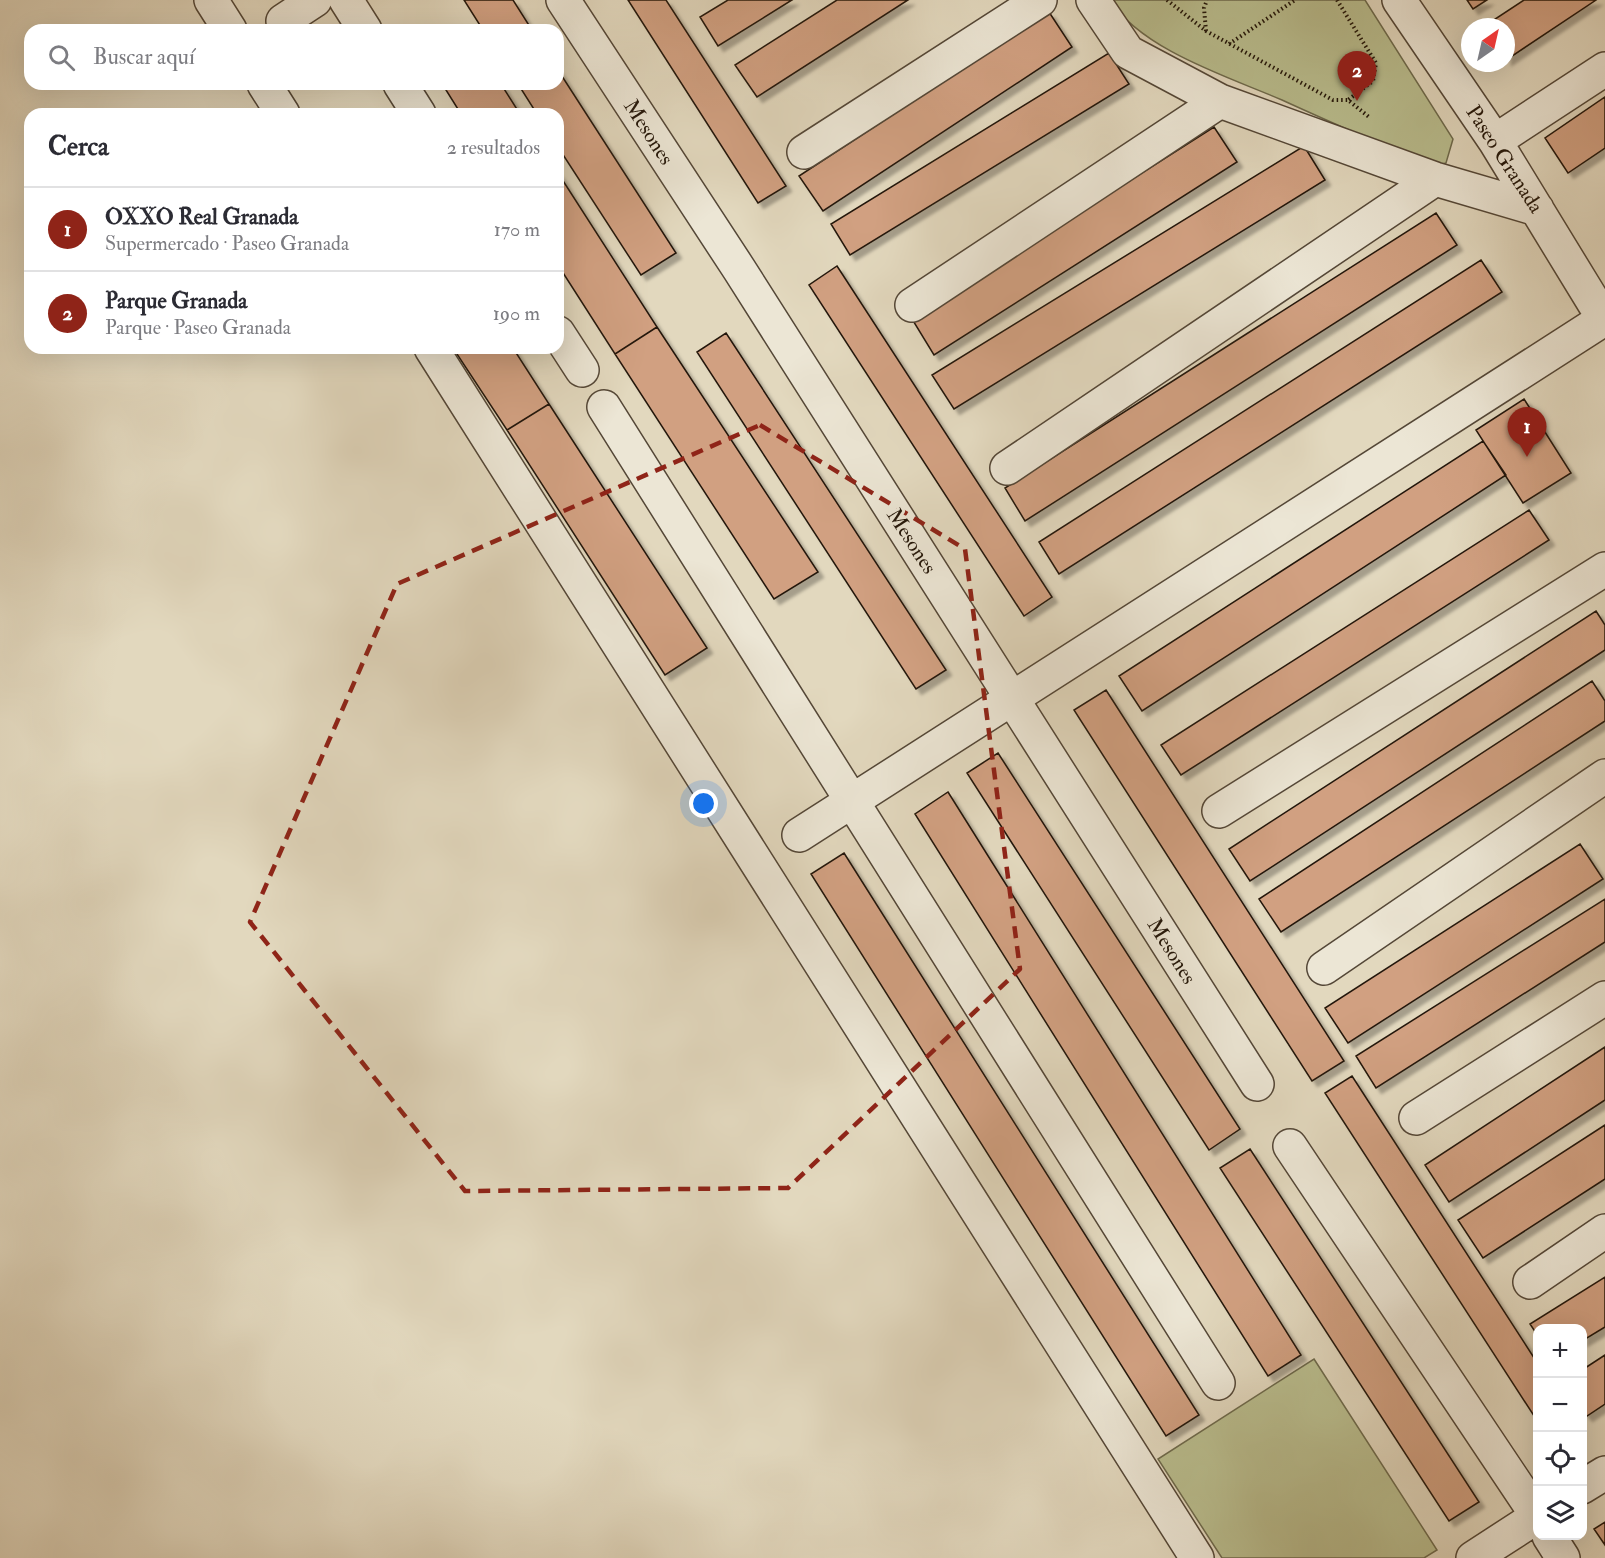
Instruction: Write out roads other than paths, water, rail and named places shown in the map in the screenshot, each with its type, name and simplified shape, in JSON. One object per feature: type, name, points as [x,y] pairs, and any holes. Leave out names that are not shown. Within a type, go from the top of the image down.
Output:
[{"type":"street","points":[[211,0],[226,24]]},
{"type":"street","points":[[283,21],[315,0]]},
{"type":"street","points":[[346,0],[361,24]]},
{"type":"street","name":"Mesones","points":[[563,0],[1013,699],[1257,1084]]},
{"type":"street","points":[[804,152],[1040,0]]},
{"type":"street","points":[[1093,0],[1128,52],[1220,101],[1435,178],[1537,209]]},
{"type":"street","name":"Paseo Granada","points":[[1400,0],[1495,141],[1605,320]]},
{"type":"street","points":[[1495,141],[1605,69]]},
{"type":"street","points":[[268,90],[279,108]]},
{"type":"street","points":[[403,90],[415,108]]},
{"type":"street","points":[[912,305],[1220,101]]},
{"type":"street","points":[[1008,468],[1435,178]]},
{"type":"street","points":[[799,835],[1605,320]]},
{"type":"street","points":[[564,342],[582,370]]},
{"type":"street","points":[[435,354],[1197,1558]]},
{"type":"street","points":[[604,407],[1218,1383]]},
{"type":"street","points":[[1219,811],[1605,569]]},
{"type":"street","points":[[1324,968],[1605,776]]},
{"type":"street","points":[[1416,1118],[1605,998]]},
{"type":"street","points":[[1290,1146],[1533,1511]]},
{"type":"street","points":[[1530,1282],[1605,1231]]},
{"type":"street","points":[[1584,1486],[1605,1473]]},
{"type":"street","points":[[1473,1558],[1533,1520]]},
{"type":"street","points":[[1552,1540],[1563,1558]]},
{"type":"place","name":"Parque Granada","points":[[1357,101]]},
{"type":"place","name":"OXXO Real Granada","points":[[1527,457]]}]
